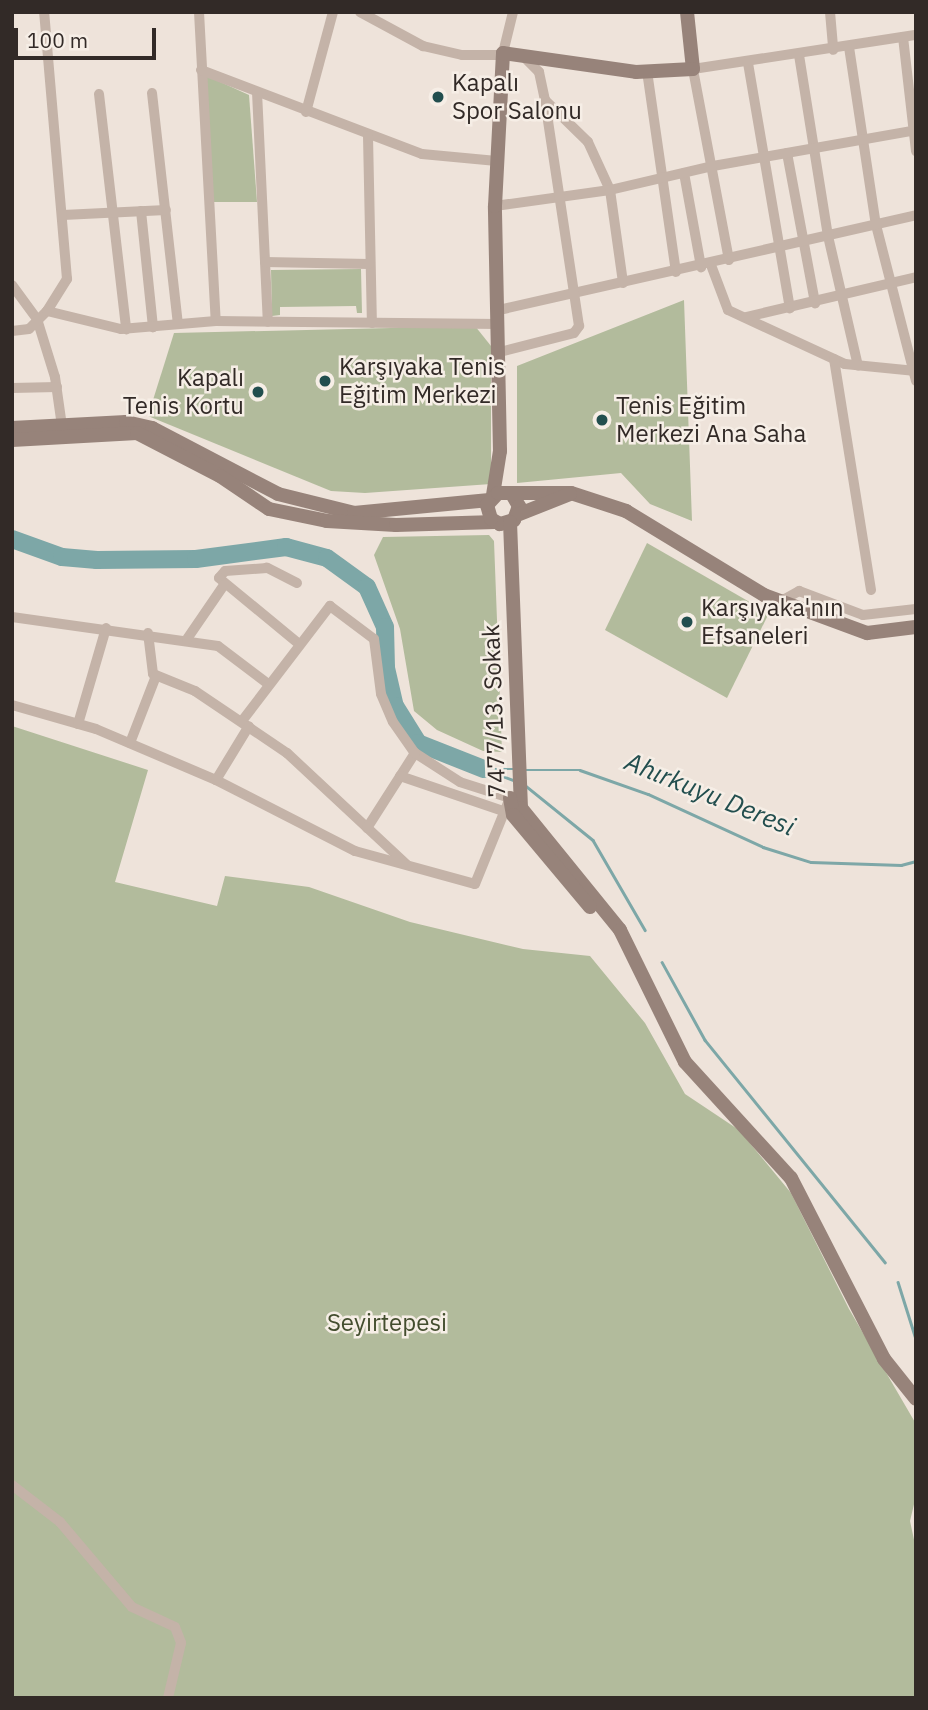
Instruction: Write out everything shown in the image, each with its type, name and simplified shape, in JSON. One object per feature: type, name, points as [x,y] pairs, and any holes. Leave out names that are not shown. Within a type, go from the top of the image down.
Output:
[{"type":"street","points":[[12,331],[29,329],[47,311],[67,279],[44,12]]},
{"type":"street","points":[[199,12],[216,321]]},
{"type":"street","points":[[306,112],[333,12]]},
{"type":"street","points":[[360,12],[423,46],[462,55],[503,53],[647,72],[748,63],[916,34]]},
{"type":"street","points":[[506,521],[487,510],[500,451],[495,206],[503,53],[513,12]]},
{"type":"street","points":[[687,12],[693,69],[729,260]]},
{"type":"street","points":[[693,69],[694,12]]},
{"type":"street","points":[[830,12],[833,50]]},
{"type":"street","points":[[903,37],[916,151]]},
{"type":"street","points":[[684,173],[706,266],[723,304],[834,359],[858,366],[914,375],[876,225],[849,47]]},
{"type":"street","points":[[500,352],[576,332],[576,295],[545,100],[534,63],[503,53]]},
{"type":"street","points":[[799,55],[828,236],[858,366]]},
{"type":"street","points":[[748,63],[777,249],[790,308]]},
{"type":"street","points":[[201,70],[368,135],[444,159],[497,161]]},
{"type":"street","points":[[647,72],[676,272]]},
{"type":"street","points":[[257,92],[268,321]]},
{"type":"street","points":[[152,93],[178,324]]},
{"type":"street","points":[[99,94],[126,329]]},
{"type":"street","points":[[545,100],[587,142],[610,190],[624,283]]},
{"type":"street","points":[[495,206],[610,190],[713,166],[912,131]]},
{"type":"street","points":[[368,135],[372,323]]},
{"type":"street","points":[[787,153],[802,243],[816,303]]},
{"type":"street","points":[[63,215],[166,210]]},
{"type":"street","points":[[141,211],[153,327]]},
{"type":"street","points":[[47,311],[77,322],[126,329],[216,321],[372,323],[499,317],[624,283],[916,215]]},
{"type":"street","points":[[265,262],[369,264]]},
{"type":"street","points":[[746,317],[843,298],[916,277]]},
{"type":"street","points":[[12,285],[37,319],[57,387],[62,426]]},
{"type":"street","points":[[834,359],[871,590]]},
{"type":"street","points":[[12,388],[57,387]]},
{"type":"street","points":[[12,428],[126,422],[152,428],[278,494],[354,513],[511,494],[571,493],[626,511],[683,550],[781,601],[867,633],[916,627]]},
{"type":"street","points":[[12,440],[137,433],[220,476],[269,509],[327,521],[396,526],[506,521],[571,493]]},
{"type":"street","points":[[500,451],[511,494],[506,521]]},
{"type":"street","name":"7477/13. Sokak","points":[[506,521],[514,756],[511,797],[627,943],[685,1062],[791,1178],[884,1359],[916,1399]]},
{"type":"street","points":[[298,583],[267,568],[222,572],[219,578],[224,585],[299,644]]},
{"type":"street","points":[[187,639],[224,585]]},
{"type":"street","points":[[781,601],[799,591],[863,615],[916,609]]},
{"type":"street","points":[[216,780],[268,684],[330,606],[374,639],[381,694],[393,722],[415,753],[460,782],[511,797]]},
{"type":"street","points":[[12,617],[148,633],[218,646],[268,684]]},
{"type":"street","points":[[78,724],[106,628]]},
{"type":"street","points":[[130,743],[156,676],[148,633]]},
{"type":"street","points":[[156,676],[195,691],[245,723],[320,779],[367,828],[410,867]]},
{"type":"street","points":[[12,705],[78,724],[130,743],[216,780],[355,851],[475,884],[511,797]]},
{"type":"street","points":[[367,828],[415,753]]},
{"type":"street","points":[[400,776],[511,797]]},
{"type":"street","points":[[12,1485],[60,1522],[132,1607],[175,1627],[181,1643],[168,1698]]},
{"type":"green space","points":[[205,75],[249,95],[257,202],[212,202]]},
{"type":"green space","points":[[361,269],[362,313],[357,313],[356,306],[280,307],[280,315],[272,316],[271,270]]},
{"type":"green space","name":"Tenis Eğitim Merkezi Ana Saha","points":[[684,300],[692,521],[650,504],[621,473],[517,483],[517,366]]},
{"type":"green space","name":"Karşıyaka Tenis Eğitim Merkezi","points":[[475,326],[491,346],[491,484],[365,493],[331,491],[148,416],[174,333]]},
{"type":"green space","points":[[489,535],[494,541],[502,752],[483,751],[437,730],[414,711],[400,629],[374,555],[383,537]]},
{"type":"green space","name":"Karşıyaka'nın Efsaneleri","points":[[647,543],[769,613],[727,698],[605,630]]},
{"type":"green space","name":"Seyirtepesi","points":[[12,726],[148,770],[115,882],[217,906],[225,876],[309,887],[410,922],[523,949],[590,956],[645,1023],[685,1094],[739,1130],[791,1193],[849,1309],[916,1424],[916,1496],[910,1521],[916,1549],[916,1698],[12,1698]]},
{"type":"waterway","name":"Ahırkuyu Deresi","points":[[12,539],[62,557],[97,560],[196,559],[286,547],[327,558],[367,587],[385,627],[386,668],[395,706],[418,743],[484,769]]},
{"type":"waterway","name":"Ahırkuyu Deresi","points":[[484,769],[515,769]]},
{"type":"waterway","name":"Ahırkuyu Deresi","points":[[487,770],[513,780]]},
{"type":"waterway","name":"Ahırkuyu Deresi","points":[[525,770],[580,770],[648,794],[763,847],[811,862],[901,865],[916,861]]},
{"type":"waterway","name":"Ahırkuyu Deresi","points":[[526,786],[593,840],[645,930]]},
{"type":"waterway","name":"Ahırkuyu Deresi","points":[[662,962],[705,1040],[885,1262]]},
{"type":"waterway","name":"Ahırkuyu Deresi","points":[[898,1282],[916,1339]]},
{"type":"place","name":"Kapalı Spor Salonu","points":[[438,97]]},
{"type":"place","name":"Karşıyaka Tenis Eğitim Merkezi","points":[[325,381]]},
{"type":"place","name":"Kapalı Tenis Kortu","points":[[258,392]]},
{"type":"place","name":"Tenis Eğitim Merkezi Ana Saha","points":[[602,420]]},
{"type":"place","name":"Karşıyaka'nın Efsaneleri","points":[[687,622]]}]
